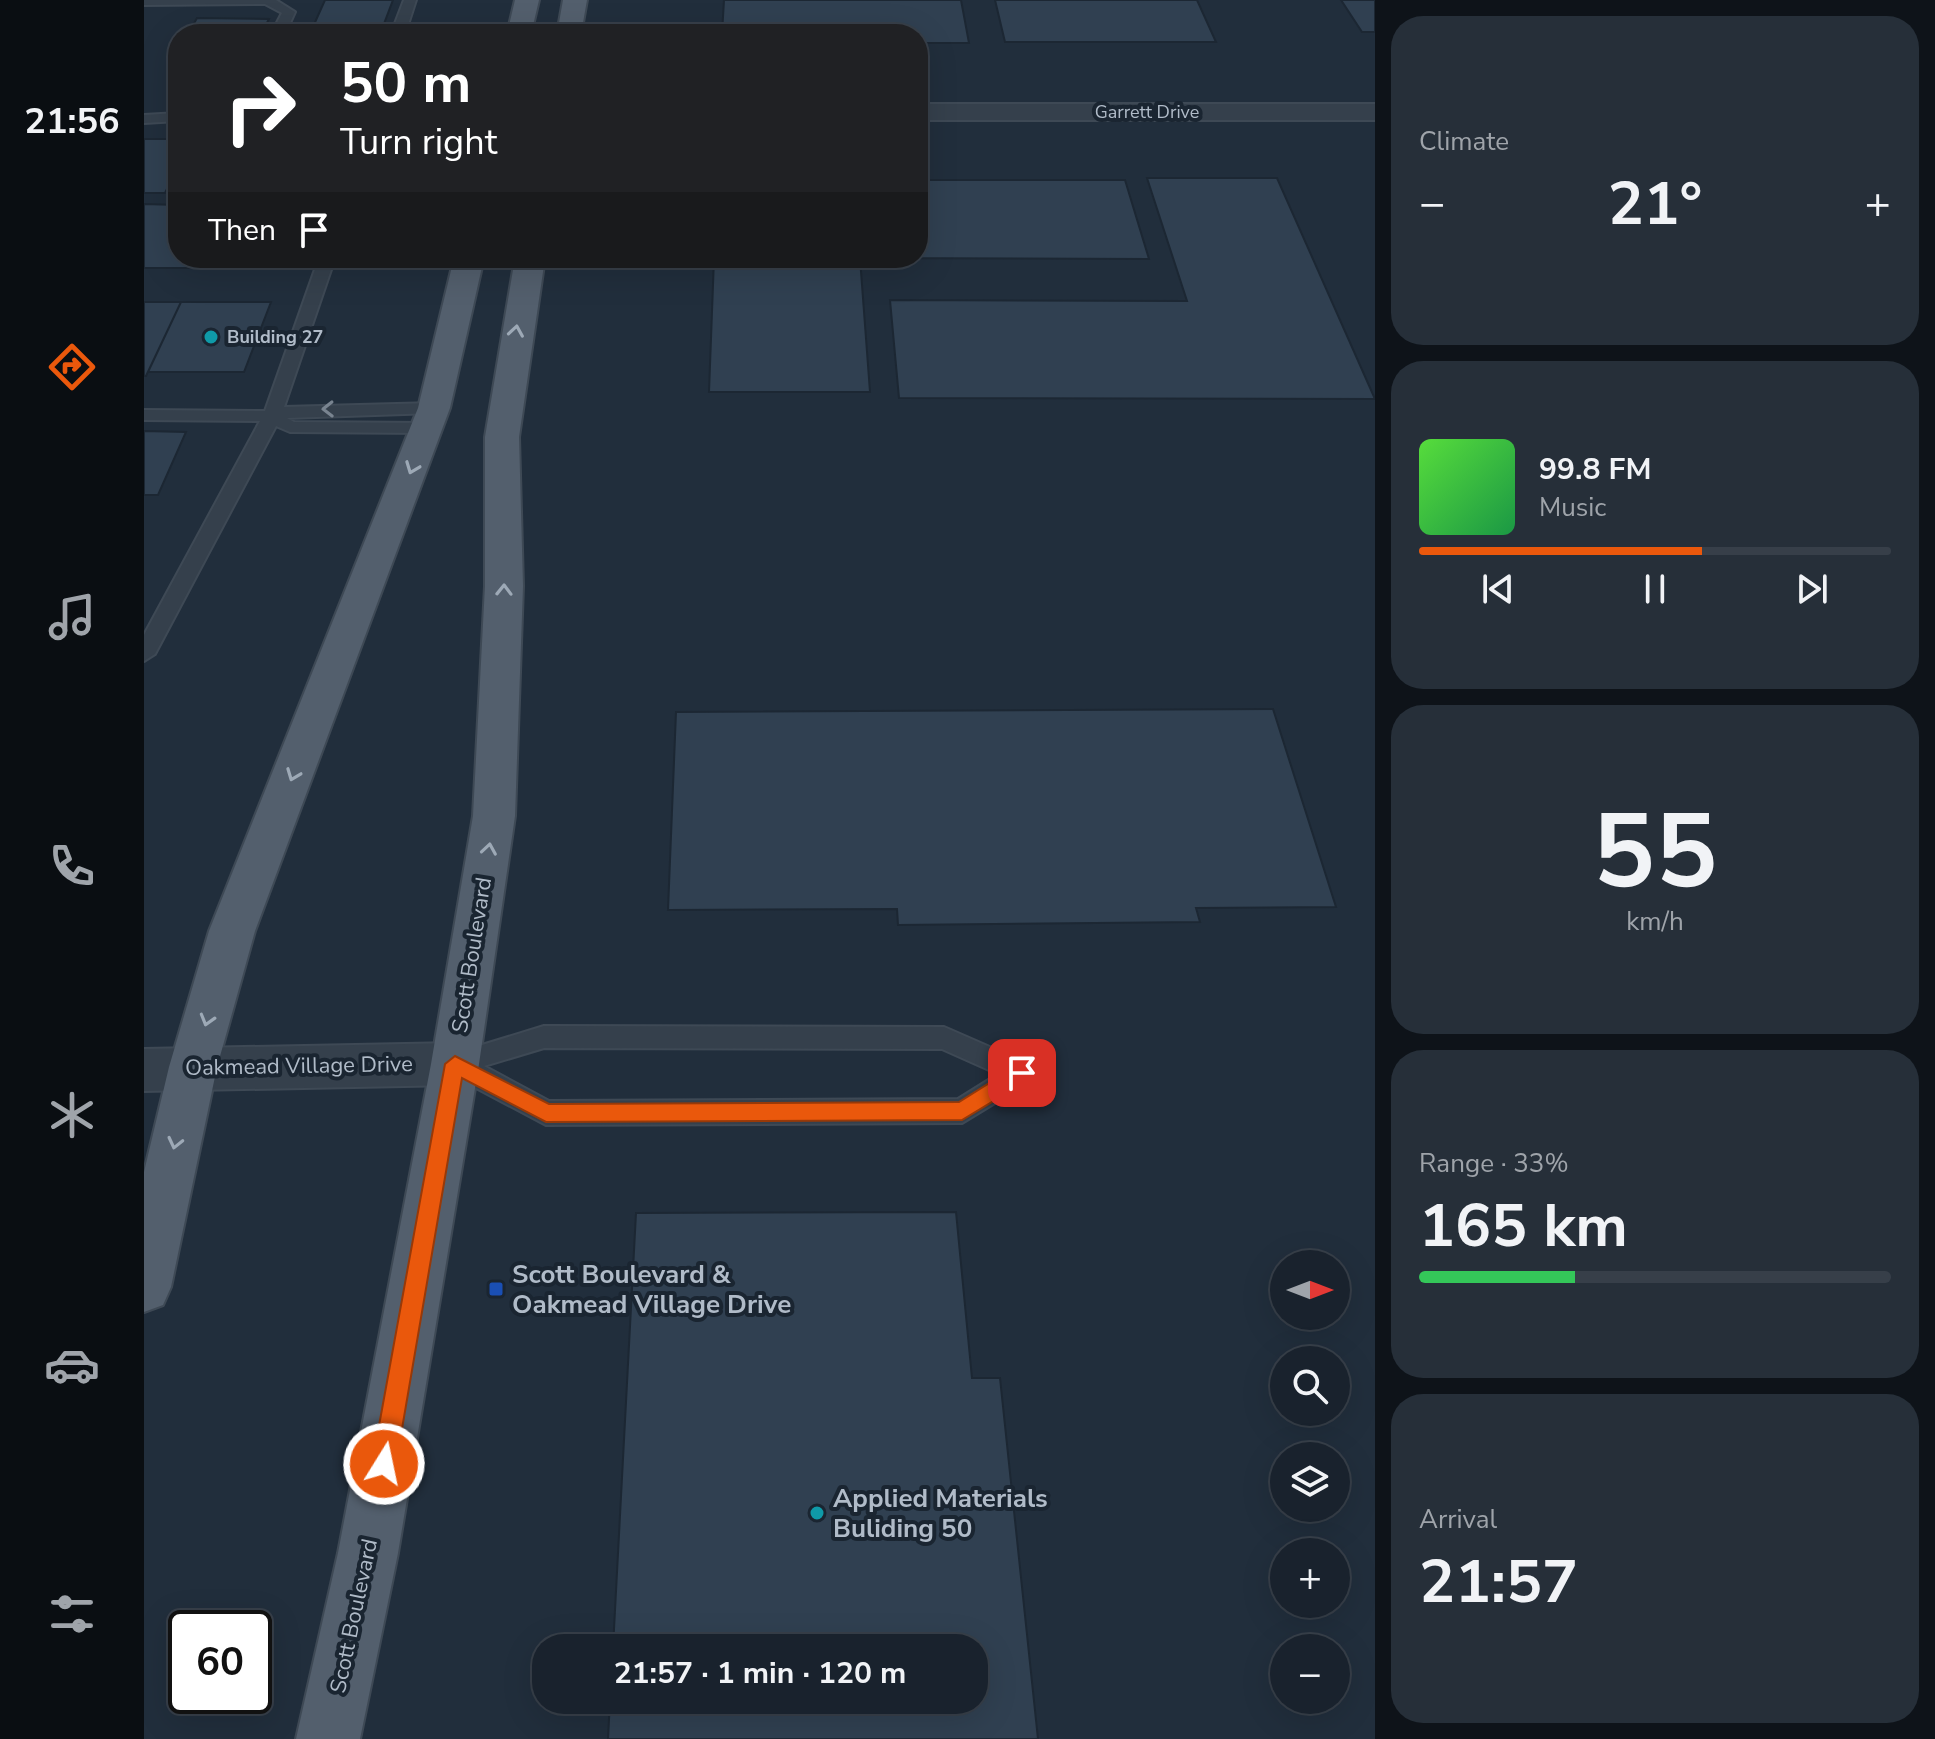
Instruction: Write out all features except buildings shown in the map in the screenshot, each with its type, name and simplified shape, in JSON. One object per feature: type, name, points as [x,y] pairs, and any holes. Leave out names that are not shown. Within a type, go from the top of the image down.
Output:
[{"type":"main road","points":[[521,24],[527,0]]},
{"type":"main road","points":[[571,24],[575,0]]},
{"type":"main road","points":[[144,1287],[193,1067],[232,931],[430,418],[467,268]]},
{"type":"main road","name":"Scott Boulevard","points":[[328,1739],[368,1553],[455,1064],[494,816],[504,586],[502,437],[528,268]]},
{"type":"street","name":"Garrett Drive","points":[[928,112],[1375,112]]},
{"type":"street","name":"Oakmead Village Drive","points":[[144,1070],[455,1064]]},
{"type":"lane","points":[[144,1],[267,0],[289,12],[283,24]]},
{"type":"lane","points":[[402,24],[410,0]]},
{"type":"lane","points":[[144,119],[168,118]]},
{"type":"lane","points":[[144,654],[272,416],[324,268]]},
{"type":"lane","points":[[144,415],[272,416],[290,427],[430,418]]},
{"type":"lane","points":[[544,1037],[944,1038],[1022,1073],[962,1111],[546,1113],[455,1064],[544,1037]]},
{"type":"place","name":"Building 27","points":[[211,337]]},
{"type":"place","name":"Scott Boulevard & Oakmead Village Drive","points":[[496,1289]]},
{"type":"place","name":"Applied Materials Buliding 50","points":[[817,1513]]},
{"type":"route","points":[[384,1464],[455,1064],[546,1113],[962,1111],[1022,1073]]}]
